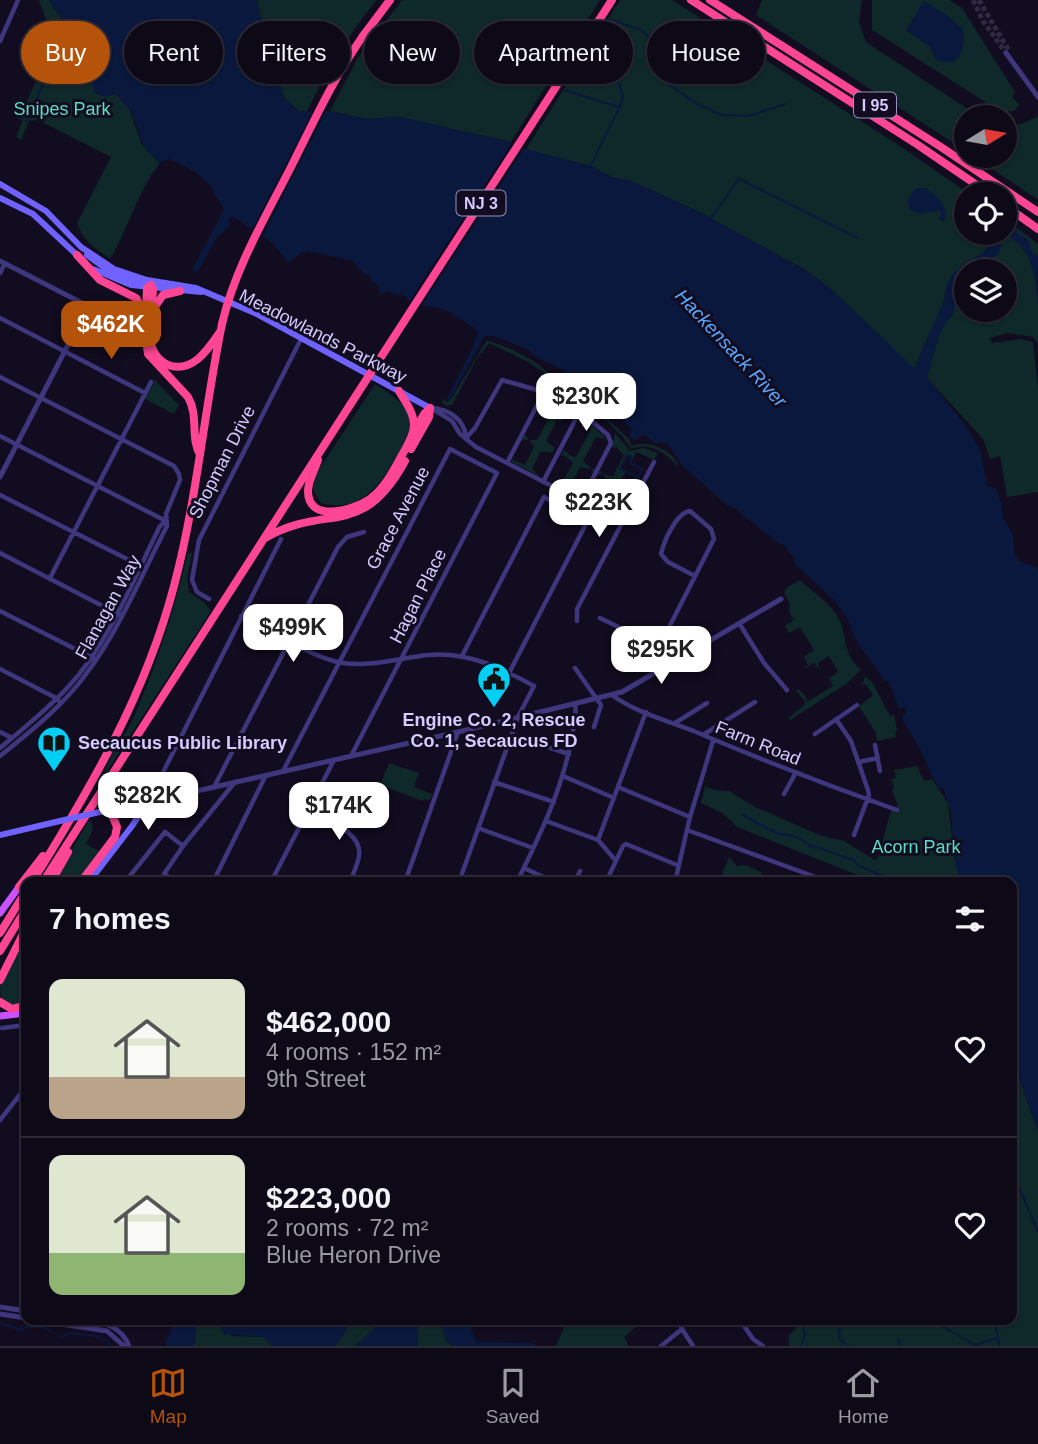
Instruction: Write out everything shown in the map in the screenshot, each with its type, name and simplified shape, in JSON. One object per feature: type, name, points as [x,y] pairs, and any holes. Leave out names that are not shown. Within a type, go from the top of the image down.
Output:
[{"type":"highway","points":[[35,877],[110,750],[153,653],[180,562],[222,326],[231,292],[247,254],[333,84],[363,36],[390,0]]},
{"type":"highway","name":"NJ 3","points":[[46,877],[612,0]]},
{"type":"highway","name":"I 95","points":[[691,0],[972,182]]},
{"type":"highway","name":"I 95","points":[[710,0],[1038,212]]},
{"type":"highway","points":[[1017,214],[1038,229]]},
{"type":"highway","points":[[79,251],[100,280],[136,298],[149,318],[153,352],[167,365],[176,367],[192,363],[199,358],[222,326]]},
{"type":"highway","points":[[151,287],[145,341],[150,358],[188,397],[192,405],[196,424],[195,446],[200,455]]},
{"type":"highway","points":[[149,318],[160,298],[183,289]]},
{"type":"highway","points":[[399,391],[413,419],[414,427],[409,443]]},
{"type":"highway","points":[[323,447],[308,494],[320,510],[333,513],[361,504],[378,491],[430,408]]},
{"type":"highway","points":[[262,540],[291,525],[345,516],[376,501],[396,477],[429,417],[430,408]]},
{"type":"highway","name":"NJ 3","points":[[54,877],[94,803]]},
{"type":"highway","points":[[85,877],[115,837],[117,827],[107,811]]},
{"type":"highway","points":[[30,877],[60,835]]},
{"type":"highway","points":[[0,933],[21,891]]},
{"type":"highway","points":[[0,951],[21,917]]},
{"type":"highway","points":[[0,972],[21,937]]},
{"type":"highway","points":[[0,980],[19,940]]},
{"type":"highway","points":[[0,1002],[12,1009],[21,1006]]},
{"type":"main road","name":"Meadowlands Parkway","points":[[0,184],[46,211],[79,251],[124,273],[183,289]]},
{"type":"main road","name":"Meadowlands Parkway","points":[[0,198],[33,214],[79,251],[112,273],[151,287],[202,292],[257,314],[430,408]]},
{"type":"main road","points":[[0,835],[148,802]]},
{"type":"main road","points":[[93,877],[148,802]]},
{"type":"main road","points":[[0,913],[21,890]]},
{"type":"main road","points":[[0,1016],[21,1014]]},
{"type":"street","points":[[0,41],[18,0]]},
{"type":"street","points":[[1008,54],[1038,97]]},
{"type":"street","points":[[0,273],[3,262],[89,306],[0,477]]},
{"type":"street","points":[[0,318],[145,393]]},
{"type":"street","name":"Shopman Drive","points":[[209,599],[197,592],[192,580],[199,541],[302,337]]},
{"type":"street","points":[[0,377],[120,440]]},
{"type":"street","points":[[466,438],[475,428],[502,380],[544,391],[507,463]]},
{"type":"street","points":[[50,578],[151,382]]},
{"type":"street","points":[[430,408],[452,421],[476,447],[622,522]]},
{"type":"street","points":[[543,482],[580,411],[608,435],[611,443],[581,501]]},
{"type":"street","points":[[0,436],[166,521]]},
{"type":"street","name":"Flanagan Way","points":[[0,748],[61,703],[94,659],[122,615],[160,526],[166,521],[166,514],[178,486],[179,474],[174,466],[120,440]]},
{"type":"street","name":"Grace Avenue","points":[[284,771],[450,449],[472,460]]},
{"type":"street","name":"Hagan Place","points":[[351,756],[497,473],[472,460]]},
{"type":"street","points":[[577,621],[576,609],[654,461]]},
{"type":"street","points":[[0,495],[143,567]]},
{"type":"street","points":[[462,656],[544,497],[588,520],[509,673]]},
{"type":"street","points":[[659,647],[714,539],[714,534],[690,511],[685,511],[679,516],[661,554],[668,562],[695,576]]},
{"type":"street","points":[[214,787],[340,545],[347,537],[364,532]]},
{"type":"street","points":[[148,802],[281,539]]},
{"type":"street","points":[[0,553],[122,615]]},
{"type":"street","name":"Flanagan Way","points":[[106,638],[117,612],[131,591]]},
{"type":"street","points":[[148,802],[612,695],[633,687],[781,599]]},
{"type":"street","points":[[0,611],[94,659]]},
{"type":"street","points":[[241,616],[339,663],[360,664],[430,655],[462,656],[487,663],[534,686],[518,717],[494,782],[461,876],[464,877]]},
{"type":"street","points":[[600,618],[659,647],[669,666]]},
{"type":"street","points":[[739,623],[753,647],[787,690]]},
{"type":"street","points":[[575,667],[599,698],[601,705],[594,727]]},
{"type":"street","points":[[0,669],[61,703]]},
{"type":"street","name":"Flanagan Way","points":[[0,756],[56,698],[78,680]]},
{"type":"street","name":"Farm Road","points":[[612,695],[794,774],[897,810]]},
{"type":"street","points":[[702,735],[754,702]]},
{"type":"street","points":[[674,724],[707,703]]},
{"type":"street","points":[[520,877],[546,821],[563,776],[576,714],[575,704]]},
{"type":"street","points":[[815,734],[857,705]]},
{"type":"street","points":[[598,840],[646,712]]},
{"type":"street","points":[[836,719],[851,741],[869,795],[854,835]]},
{"type":"street","points":[[0,732],[14,740]]},
{"type":"street","points":[[407,877],[458,732]]},
{"type":"street","points":[[512,734],[569,754]]},
{"type":"street","points":[[676,877],[713,741]]},
{"type":"street","points":[[875,745],[880,771]]},
{"type":"street","points":[[859,762],[878,758]]},
{"type":"street","points":[[274,877],[334,760]]},
{"type":"street","points":[[784,794],[794,774]]},
{"type":"street","points":[[215,877],[266,775]]},
{"type":"street","points":[[563,776],[614,798]]},
{"type":"street","points":[[169,877],[164,874],[183,846],[236,782]]},
{"type":"street","points":[[494,782],[554,802]]},
{"type":"street","points":[[618,787],[690,817]]},
{"type":"street","points":[[309,810],[347,832],[358,842],[359,856],[352,877]]},
{"type":"street","points":[[546,821],[598,840],[616,861]]},
{"type":"street","points":[[478,828],[533,848]]},
{"type":"street","points":[[687,830],[815,877]]},
{"type":"street","points":[[129,877],[165,832],[183,846]]},
{"type":"street","points":[[609,877],[626,844],[677,865]]},
{"type":"street","points":[[524,868],[543,877]]},
{"type":"street","points":[[577,877],[580,871]]},
{"type":"street","points":[[2,1028],[21,1026]]},
{"type":"street","points":[[0,1121],[21,1094]]},
{"type":"street","points":[[0,1307],[21,1310]]},
{"type":"street","points":[[0,1314],[21,1317]]},
{"type":"street","points":[[77,1325],[107,1331],[126,1346]]},
{"type":"street","points":[[110,1325],[124,1336],[126,1346]]},
{"type":"street","points":[[680,1325],[693,1346]]},
{"type":"street","points":[[743,1325],[753,1339],[763,1346]]},
{"type":"street","points":[[661,1346],[682,1329]]},
{"type":"green space","points":[[39,0],[49,0],[63,21],[46,21]]},
{"type":"green space","points":[[256,0],[377,0],[350,35],[350,21],[262,21]]},
{"type":"green space","points":[[402,0],[600,0],[587,21],[474,21],[474,84],[547,84],[511,142],[399,117],[366,119],[330,111],[344,84],[350,84],[350,72],[364,50],[364,84],[460,84],[460,21],[386,21]]},
{"type":"green space","points":[[620,0],[672,0],[705,21],[647,21],[647,84],[765,84],[765,60],[954,184],[954,245],[1017,245],[1017,227],[1038,244],[1038,344],[1033,337],[1008,333],[990,338],[992,343],[1021,339],[1033,342],[1038,388],[1038,492],[1007,497],[1000,456],[990,459],[983,439],[927,378],[906,362],[833,291],[804,269],[695,210],[590,166],[526,149],[567,84],[633,84],[633,21],[607,21]]},
{"type":"green space","points":[[762,0],[862,0],[859,23],[866,42],[962,105],[954,105],[954,143],[756,15]]},
{"type":"green space","points":[[872,0],[949,0],[962,8],[1015,92],[1012,97],[1019,104],[1017,108],[1017,105],[990,105],[872,30]]},
{"type":"green space","name":"Snipes Park","points":[[35,84],[94,84],[116,94],[129,109],[142,145],[160,163],[145,186],[110,259],[86,239],[77,223],[111,157],[38,120],[29,121],[21,140],[16,137],[23,119],[19,120]]},
{"type":"green space","points":[[280,84],[321,84],[307,111],[299,111],[284,98]]},
{"type":"green space","points":[[1038,116],[1038,200],[1017,186],[1017,182],[1011,182],[991,168],[1017,168],[1017,125]]},
{"type":"green space","points":[[487,340],[534,361],[553,377],[567,382],[628,438],[632,446],[646,444],[660,448],[673,457],[679,468],[658,450],[645,447],[631,449],[623,437],[582,397],[528,362],[489,343],[476,360],[452,405],[446,406],[442,399],[447,402],[451,399]]},
{"type":"green space","points":[[155,380],[179,405],[174,414],[145,399]]},
{"type":"green space","points":[[551,380],[584,404],[581,408],[578,404],[567,402],[559,416],[563,418],[561,421],[557,420],[546,441],[555,448],[552,453],[541,451],[532,469],[541,477],[511,459],[525,465],[534,447],[529,440],[537,440],[550,416],[548,411],[552,412],[561,394],[552,386],[550,389],[547,386]]},
{"type":"green space","points":[[375,384],[395,398],[407,411],[410,422],[408,436],[385,475],[369,494],[348,504],[321,503],[313,490],[316,474]]},
{"type":"green space","points":[[584,418],[607,439],[596,437],[583,461],[592,469],[580,467],[569,488],[577,495],[551,482],[561,485],[573,463],[564,455],[560,456],[564,450],[576,457],[591,429],[578,422]]},
{"type":"green space","points":[[615,433],[630,451],[644,448],[658,453],[654,460],[637,452],[630,462],[631,457],[627,456],[620,468],[626,471],[620,482],[623,484],[610,509],[619,518],[587,501],[586,497],[588,501],[599,504],[610,482],[602,474],[613,476],[624,455],[616,447],[612,448]]},
{"type":"green space","points":[[188,553],[192,553],[187,578],[189,592],[204,602],[211,611],[104,776],[150,678]]},
{"type":"green space","points":[[800,580],[837,615],[848,652],[861,670],[846,684],[790,720],[788,719],[805,704],[796,691],[799,689],[807,702],[833,686],[829,678],[838,672],[829,656],[818,663],[820,671],[814,663],[802,670],[808,665],[804,657],[814,650],[800,627],[789,633],[785,626],[794,620],[784,593],[786,588]]},
{"type":"green space","points":[[862,674],[872,682],[890,716],[894,715],[896,737],[877,741],[876,733],[859,706],[873,695],[866,684],[861,685],[865,678]]},
{"type":"green space","points":[[389,763],[419,773],[414,787],[432,794],[430,800],[423,801],[380,785]]},
{"type":"green space","name":"Acorn Park","points":[[917,766],[924,781],[932,779],[948,803],[959,877],[862,877],[737,827],[722,813],[701,803],[705,786],[729,791],[755,807],[822,836],[844,841],[875,860],[878,858],[891,810],[894,811],[898,804],[892,792],[894,786],[891,779],[896,778],[894,770]]},
{"type":"green space","points":[[91,821],[93,829],[86,844],[101,852],[81,877],[56,877]]},
{"type":"green space","points":[[729,857],[737,866],[746,865],[761,872],[762,877],[737,876],[721,877]]},
{"type":"green space","points":[[21,943],[21,1003],[13,1007],[1,999],[0,985]]},
{"type":"green space","points":[[1017,1073],[1038,1131],[1038,1346],[789,1346],[789,1335],[798,1326],[1017,1325]]},
{"type":"green space","points":[[196,1325],[220,1325],[232,1336],[264,1337],[272,1346],[194,1346]]},
{"type":"green space","points":[[350,1325],[374,1325],[375,1328],[356,1346],[335,1346]]},
{"type":"green space","points":[[418,1325],[441,1325],[447,1341],[453,1346],[418,1346]]},
{"type":"green space","points":[[565,1325],[638,1325],[624,1337],[629,1346],[556,1346]]},
{"type":"water","name":"Hackensack River","points":[[49,0],[256,0],[262,21],[237,21],[237,84],[280,84],[284,98],[298,111],[330,111],[366,119],[399,117],[511,142],[631,181],[695,210],[804,269],[833,291],[914,368],[954,273],[953,315],[942,328],[927,378],[962,421],[980,450],[987,482],[984,484],[996,489],[1002,504],[1003,518],[1012,532],[1015,555],[1019,561],[1036,567],[1038,571],[1038,1131],[1017,1073],[1017,877],[959,877],[951,814],[942,788],[938,788],[918,745],[901,717],[906,712],[905,707],[899,709],[889,681],[885,681],[857,642],[847,618],[834,600],[794,563],[795,559],[783,544],[728,506],[682,465],[667,443],[654,443],[644,434],[636,440],[629,437],[632,429],[581,382],[533,355],[529,350],[494,336],[485,336],[450,399],[446,401],[473,347],[478,331],[449,312],[409,302],[406,296],[393,294],[389,290],[379,295],[379,286],[352,261],[308,251],[299,254],[289,263],[273,243],[229,217],[229,227],[217,237],[199,270],[192,270],[223,211],[223,206],[206,181],[197,174],[170,159],[160,163],[152,156],[143,143],[128,108],[116,94],[106,97],[95,94],[92,84],[110,84],[110,21],[63,21]]},
{"type":"water","points":[[924,1],[963,29],[963,48],[953,62],[937,61],[929,46],[906,30]]},
{"type":"water","points":[[916,188],[926,188],[941,202],[945,211],[944,222],[938,218],[942,214],[939,210],[922,214],[909,209],[908,200]]},
{"type":"water","points":[[1017,232],[1027,239],[1033,254],[1038,255],[1038,304],[1032,267],[1018,243]]},
{"type":"water","points":[[991,245],[1001,245],[999,253],[991,259],[972,259]]},
{"type":"water","points":[[174,1325],[196,1325],[194,1346],[166,1346]]},
{"type":"water","points":[[220,1325],[350,1325],[335,1346],[272,1346],[264,1337],[224,1334]]},
{"type":"water","points":[[374,1325],[418,1325],[418,1346],[356,1346],[375,1328]]},
{"type":"water","points":[[441,1325],[469,1325],[477,1342],[532,1343],[534,1346],[453,1346],[447,1341]]},
{"type":"pier","points":[[315,107],[328,107],[261,239],[251,232]]},
{"type":"pier","points":[[514,140],[526,145],[419,310],[407,305]]},
{"type":"waterway","points":[[590,167],[623,96],[617,78],[608,25],[611,20],[641,30],[651,39],[657,51],[658,71],[664,81],[695,103],[722,115],[749,116],[785,104]]},
{"type":"waterway","points":[[26,122],[43,84]]},
{"type":"waterway","points":[[564,90],[619,107]]},
{"type":"waterway","points":[[711,218],[739,179],[858,238]]},
{"type":"waterway","points":[[627,455],[631,457],[630,463],[642,469],[638,477],[620,469],[627,455]]},
{"type":"waterway","points":[[743,815],[778,834],[796,837],[811,847],[853,860],[859,866],[885,877]]},
{"type":"waterway","points":[[1017,1183],[1038,1232]]},
{"type":"waterway","points":[[0,1323],[21,1330],[25,1327],[43,1327],[52,1332]]},
{"type":"waterway","points":[[801,1346],[805,1334],[803,1325]]},
{"type":"waterway","points":[[841,1325],[839,1338],[848,1346]]},
{"type":"waterway","points":[[940,1325],[975,1345],[998,1338]]},
{"type":"waterway","points":[[996,1325],[999,1346]]},
{"type":"waterway","points":[[61,1338],[68,1333],[95,1336],[107,1340],[111,1346]]},
{"type":"waterway","points":[[898,1339],[901,1346]]},
{"type":"tunnel","points":[[973,0],[983,21],[1006,53]]},
{"type":"tunnel","points":[[979,0],[1009,51]]},
{"type":"place","name":"Engine Co. 2, Rescue Co. 1, Secaucus FD","points":[[494,709]]},
{"type":"place","name":"Secaucus Public Library","points":[[54,773]]}]
